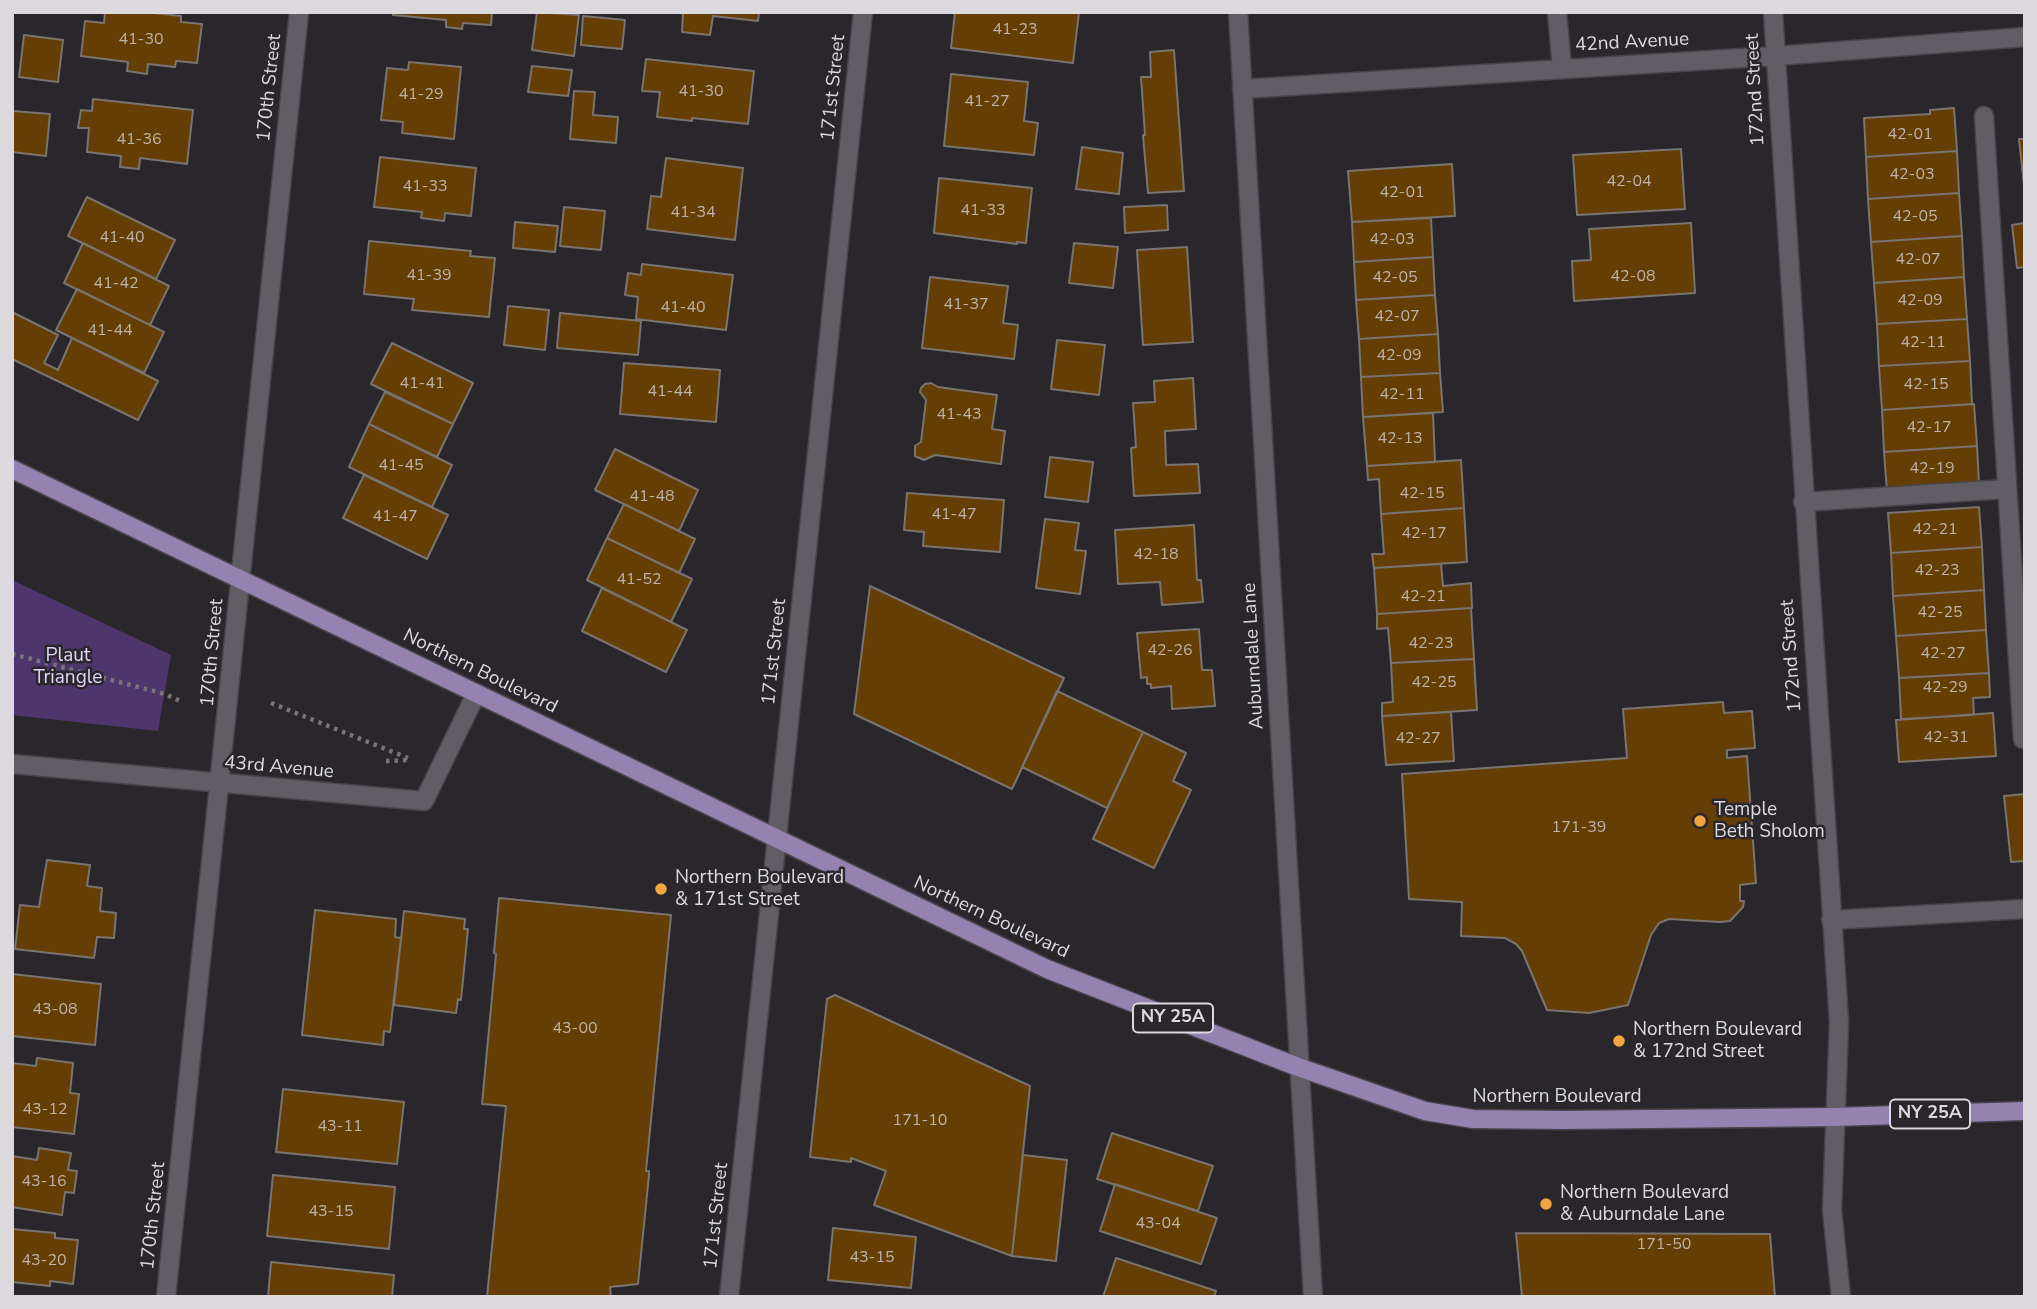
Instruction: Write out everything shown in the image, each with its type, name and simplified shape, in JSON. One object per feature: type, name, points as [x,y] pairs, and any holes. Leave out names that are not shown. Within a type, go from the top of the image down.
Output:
[{"type":"main road","name":"Northern Boulevard","points":[[12,469],[1047,970],[1298,1067],[1425,1111],[1473,1119],[1835,1117],[2025,1111]]},
{"type":"street","name":"170th Street","points":[[166,1297],[299,12]]},
{"type":"street","name":"171st Street","points":[[729,1297],[863,12]]},
{"type":"street","name":"Auburndale Lane","points":[[1238,12],[1312,1297]]},
{"type":"street","points":[[1557,12],[1562,68]]},
{"type":"street","name":"172nd Street","points":[[1773,12],[1839,1022],[1832,1210],[1842,1297]]},
{"type":"street","name":"42nd Avenue","points":[[1242,89],[1775,56],[2025,37]]},
{"type":"street","points":[[1984,116],[2023,739]]},
{"type":"street","points":[[1803,502],[2007,489]]},
{"type":"street","name":"43rd Avenue","points":[[12,764],[424,801],[476,694]]},
{"type":"street","points":[[1832,920],[2025,909]]},
{"type":"path","points":[[12,654],[165,694],[180,701]]},
{"type":"path","points":[[271,703],[412,760]]},
{"type":"green space","name":"Plaut Triangle","points":[[12,580],[171,655],[158,731],[12,715]]},
{"type":"building","points":[[105,12],[145,12],[181,16],[181,22],[202,24],[197,63],[176,61],[175,67],[148,64],[147,74],[127,71],[128,62],[81,56],[85,21],[104,23]]},
{"type":"building","points":[[393,12],[492,12],[491,25],[463,23],[462,29],[446,27],[446,20],[393,15]]},
{"type":"building","points":[[537,12],[579,15],[574,56],[532,50]]},
{"type":"building","points":[[674,12],[759,12],[758,21],[713,16],[710,35],[682,32],[683,13]]},
{"type":"building","points":[[955,12],[1079,12],[1073,63],[951,48]]},
{"type":"building","points":[[583,16],[625,20],[622,49],[581,45]]},
{"type":"building","points":[[24,35],[63,40],[58,82],[19,77]]},
{"type":"building","points":[[1174,50],[1184,191],[1148,193],[1141,77],[1151,77],[1150,52]]},
{"type":"building","points":[[646,59],[754,71],[748,124],[657,117],[660,92],[642,91]]},
{"type":"building","points":[[409,62],[461,67],[454,139],[402,133],[403,122],[381,120],[387,68],[408,70]]},
{"type":"building","points":[[532,66],[572,70],[568,96],[528,92]]},
{"type":"building","points":[[951,74],[1028,82],[1024,121],[1038,123],[1034,155],[944,146]]},
{"type":"building","points":[[574,91],[595,92],[593,115],[618,117],[616,143],[570,139]]},
{"type":"building","points":[[93,99],[193,110],[187,164],[140,158],[139,169],[120,167],[121,156],[87,152],[89,128],[78,128],[81,110],[92,111]]},
{"type":"building","points":[[1954,108],[1957,151],[1866,157],[1864,118],[1930,114],[1930,110]]},
{"type":"building","points":[[12,111],[50,114],[46,156],[12,152]]},
{"type":"building","points":[[2019,139],[2025,139],[2025,194]]},
{"type":"building","points":[[1082,147],[1123,153],[1119,194],[1076,189]]},
{"type":"building","points":[[1681,149],[1685,209],[1577,215],[1573,155]]},
{"type":"building","points":[[1957,151],[1959,193],[1868,199],[1866,157]]},
{"type":"building","points":[[380,157],[476,168],[471,216],[445,213],[444,221],[421,218],[422,212],[374,207]]},
{"type":"building","points":[[666,158],[743,168],[735,240],[647,229],[651,196],[661,197]]},
{"type":"building","points":[[1452,164],[1455,216],[1352,222],[1348,171]]},
{"type":"building","points":[[939,178],[1032,188],[1026,243],[934,233]]},
{"type":"building","points":[[1959,193],[1962,236],[1871,242],[1868,199]]},
{"type":"building","points":[[87,197],[175,240],[156,279],[68,236]]},
{"type":"building","points":[[1167,205],[1168,230],[1125,233],[1124,207]]},
{"type":"building","points":[[564,207],[605,211],[601,250],[560,246]]},
{"type":"building","points":[[1431,218],[1433,257],[1354,262],[1352,222]]},
{"type":"building","points":[[515,222],[558,226],[555,252],[513,248]]},
{"type":"building","points":[[1691,223],[1695,293],[1574,301],[1572,261],[1591,260],[1589,229]]},
{"type":"building","points":[[2025,223],[2025,267],[2017,268],[2012,225]]},
{"type":"building","points":[[1962,236],[1964,277],[1874,283],[1871,242]]},
{"type":"building","points":[[369,241],[471,251],[470,256],[495,258],[489,317],[412,310],[414,299],[364,294]]},
{"type":"building","points":[[83,243],[169,286],[150,325],[64,283]]},
{"type":"building","points":[[1074,243],[1118,247],[1113,288],[1069,283]]},
{"type":"building","points":[[1187,247],[1193,342],[1143,345],[1137,250]]},
{"type":"building","points":[[1433,257],[1435,295],[1356,300],[1354,262]]},
{"type":"building","points":[[642,264],[733,275],[726,330],[636,319],[638,297],[625,295],[628,273],[641,275]]},
{"type":"building","points":[[930,277],[1008,286],[1003,323],[1018,325],[1014,359],[922,348]]},
{"type":"building","points":[[1964,277],[1967,319],[1877,324],[1874,283]]},
{"type":"building","points":[[77,289],[164,332],[144,373],[56,330]]},
{"type":"building","points":[[1435,295],[1438,334],[1359,339],[1356,300]]},
{"type":"building","points":[[508,306],[549,310],[545,350],[504,345]]},
{"type":"building","points":[[12,312],[58,335],[44,363],[58,370],[72,338],[158,381],[138,420],[12,359]]},
{"type":"building","points":[[560,313],[641,321],[638,355],[557,348]]},
{"type":"building","points":[[1967,319],[1970,361],[1879,366],[1877,324]]},
{"type":"building","points":[[1438,334],[1440,373],[1361,377],[1359,339]]},
{"type":"building","points":[[1057,340],[1105,345],[1099,395],[1051,389]]},
{"type":"building","points":[[392,343],[473,383],[453,424],[371,384]]},
{"type":"building","points":[[1970,361],[1972,404],[1882,410],[1879,366]]},
{"type":"building","points":[[624,363],[720,370],[716,422],[620,414]]},
{"type":"building","points":[[1440,373],[1443,412],[1363,417],[1361,377]]},
{"type":"building","points":[[1193,378],[1196,429],[1165,431],[1166,465],[1198,464],[1200,493],[1134,496],[1131,448],[1136,447],[1133,403],[1155,402],[1154,381]]},
{"type":"building","points":[[931,383],[938,387],[997,395],[992,429],[1005,431],[1001,464],[935,455],[924,460],[915,456],[915,446],[921,442],[926,400],[920,392],[925,384]]},
{"type":"building","points":[[385,392],[453,424],[437,457],[369,424]]},
{"type":"building","points":[[1974,404],[1977,446],[1884,452],[1882,410]]},
{"type":"building","points":[[1433,413],[1435,462],[1367,466],[1363,417]]},
{"type":"building","points":[[369,424],[452,465],[432,507],[349,467]]},
{"type":"building","points":[[1977,446],[1979,485],[1887,491],[1884,452]]},
{"type":"building","points":[[615,449],[698,490],[679,531],[595,490]]},
{"type":"building","points":[[1050,457],[1093,462],[1088,502],[1045,497]]},
{"type":"building","points":[[1461,460],[1464,508],[1381,514],[1379,479],[1368,480],[1367,466]]},
{"type":"building","points":[[364,475],[448,515],[427,559],[343,518]]},
{"type":"building","points":[[907,493],[1004,500],[1000,552],[923,546],[924,532],[904,530]]},
{"type":"building","points":[[624,504],[695,539],[679,573],[607,538]]},
{"type":"building","points":[[1979,507],[1982,547],[1891,553],[1888,513]]},
{"type":"building","points":[[1464,508],[1467,562],[1374,568],[1372,554],[1384,554],[1381,514]]},
{"type":"building","points":[[1045,519],[1079,523],[1075,550],[1086,551],[1080,594],[1036,588]]},
{"type":"building","points":[[1194,525],[1197,580],[1201,580],[1203,602],[1162,605],[1160,582],[1118,584],[1115,530]]},
{"type":"building","points":[[607,538],[692,579],[671,622],[587,580]]},
{"type":"building","points":[[1982,547],[1984,590],[1893,596],[1891,553]]},
{"type":"building","points":[[1441,564],[1443,586],[1471,583],[1472,608],[1377,614],[1374,568]]},
{"type":"building","points":[[870,586],[1064,678],[1012,789],[854,714]]},
{"type":"building","points":[[602,588],[687,630],[666,672],[582,631]]},
{"type":"building","points":[[1984,590],[1986,630],[1896,636],[1893,596]]},
{"type":"building","points":[[1471,608],[1474,659],[1391,663],[1388,628],[1377,629],[1377,614]]},
{"type":"building","points":[[1199,629],[1202,670],[1212,670],[1215,706],[1172,709],[1171,686],[1151,688],[1151,684],[1147,684],[1147,677],[1141,678],[1137,633]]},
{"type":"building","points":[[1986,630],[1989,673],[1899,678],[1896,636]]},
{"type":"building","points":[[1474,659],[1477,710],[1382,716],[1382,703],[1393,702],[1391,663]]},
{"type":"building","points":[[1989,673],[1990,697],[1973,698],[1974,715],[1901,719],[1899,678]]},
{"type":"building","points":[[1057,691],[1143,732],[1107,808],[1022,767]]},
{"type":"building","points":[[1723,702],[1724,713],[1752,711],[1755,748],[1727,750],[1727,758],[1747,756],[1756,883],[1740,885],[1740,901],[1744,901],[1743,907],[1730,921],[1669,919],[1659,923],[1651,935],[1628,1005],[1589,1013],[1547,1010],[1522,951],[1516,944],[1505,938],[1461,936],[1462,902],[1409,899],[1402,774],[1627,758],[1623,709]]},
{"type":"building","points":[[1451,712],[1454,761],[1386,765],[1382,716]]},
{"type":"building","points":[[1993,713],[1996,756],[1899,762],[1896,720]]},
{"type":"building","points":[[1143,732],[1186,753],[1173,781],[1191,790],[1154,868],[1093,839]]},
{"type":"building","points":[[2025,794],[2025,861],[2011,862],[2004,796]]},
{"type":"building","points":[[47,860],[90,865],[87,886],[102,888],[100,911],[116,913],[114,938],[97,937],[94,958],[15,949],[20,905],[39,907]]},
{"type":"building","points":[[499,898],[671,915],[638,1284],[610,1287],[611,1297],[487,1297],[506,1106],[482,1104]]},
{"type":"building","points":[[315,910],[396,919],[395,937],[401,938],[390,1032],[384,1031],[383,1045],[302,1035]]},
{"type":"building","points":[[404,911],[465,919],[464,929],[468,929],[461,1000],[458,999],[456,1013],[394,1005]]},
{"type":"building","points":[[12,974],[101,984],[95,1045],[12,1036]]},
{"type":"building","points":[[835,995],[1030,1086],[1012,1256],[874,1205],[886,1171],[851,1158],[851,1162],[810,1157],[827,999]]},
{"type":"building","points":[[37,1058],[73,1063],[70,1093],[79,1094],[74,1134],[12,1127],[12,1063],[36,1066]]},
{"type":"building","points":[[283,1089],[404,1102],[397,1164],[276,1152]]},
{"type":"building","points":[[1112,1133],[1213,1166],[1198,1211],[1097,1179]]},
{"type":"building","points":[[39,1148],[71,1153],[68,1170],[77,1171],[74,1193],[65,1192],[62,1215],[12,1207],[12,1156],[37,1160]]},
{"type":"building","points":[[1023,1155],[1067,1160],[1056,1261],[1012,1256]]},
{"type":"building","points":[[273,1175],[395,1187],[389,1249],[267,1236]]},
{"type":"building","points":[[1115,1184],[1217,1218],[1201,1264],[1100,1231]]},
{"type":"building","points":[[833,1228],[916,1237],[911,1288],[828,1280]]},
{"type":"building","points":[[12,1229],[55,1233],[55,1238],[78,1240],[73,1284],[50,1281],[50,1286],[12,1282]]},
{"type":"building","points":[[1516,1233],[1770,1234],[1775,1297],[1522,1297]]},
{"type":"building","points":[[1116,1258],[1216,1291],[1214,1297],[1103,1297]]},
{"type":"building","points":[[271,1262],[394,1275],[392,1297],[268,1297]]},
{"type":"place","name":"Temple Beth Sholom","points":[[1700,821]]},
{"type":"place","name":"Northern Boulevard & 171st Street","points":[[661,889]]},
{"type":"place","name":"Northern Boulevard & 172nd Street","points":[[1619,1041]]},
{"type":"place","name":"Northern Boulevard & Auburndale Lane","points":[[1546,1204]]}]
